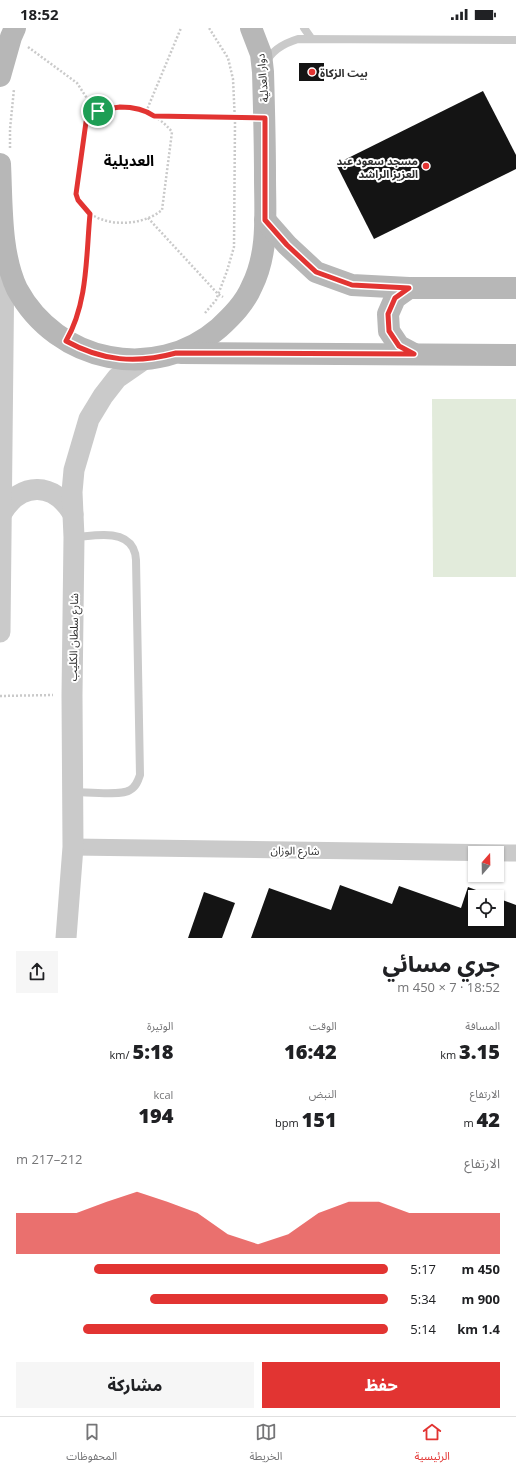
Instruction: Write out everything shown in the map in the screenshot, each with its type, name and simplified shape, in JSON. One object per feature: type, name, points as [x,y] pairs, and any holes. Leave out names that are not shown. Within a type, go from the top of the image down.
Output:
[{"type":"main road","name":"دوار العدلية","points":[[5,158],[4,247],[9,268],[17,289],[28,307],[43,324],[66,341],[79,348],[100,356],[121,359],[143,360],[160,358],[176,353],[207,338],[233,315],[252,286],[263,254],[265,220],[265,118],[262,63],[251,28]]},
{"type":"main road","points":[[7,80],[13,32]]},
{"type":"main road","points":[[265,220],[287,245],[316,272],[352,285],[409,288],[516,288]]},
{"type":"main road","points":[[409,288],[395,298],[388,314],[389,331],[399,346],[414,354]]},
{"type":"main road","points":[[176,353],[516,355]]},
{"type":"street","points":[[262,28],[262,63]]},
{"type":"street","points":[[0,632],[4,247]]},
{"type":"street","name":"شارع سلطان الكليب","points":[[66,938],[73,847],[72,695],[74,537],[72,492],[74,470],[89,419],[103,396],[117,378],[143,360]]},
{"type":"street","points":[[2,513],[8,503],[16,496],[27,491],[38,489],[49,491],[59,496],[67,504],[73,514]]},
{"type":"street","name":"شارع الوزان","points":[[73,847],[516,853]]},
{"type":"lane","points":[[304,28],[311,38]]},
{"type":"lane","points":[[262,63],[268,60],[276,50],[286,43],[298,39],[516,40]]},
{"type":"lane","points":[[73,792],[121,793],[129,791],[138,782],[140,775],[136,560],[134,549],[129,542],[119,536],[74,537]]},
{"type":"path","points":[[146,112],[181,28]]},
{"type":"path","points":[[202,316],[216,300],[227,271],[234,246],[235,118],[233,79],[228,58],[209,28]]},
{"type":"path","points":[[13,32],[36,53],[77,83],[92,106],[98,111]]},
{"type":"path","points":[[5,158],[10,129],[7,80]]},
{"type":"path","points":[[129,107],[154,116],[166,125],[172,132],[162,210],[156,215],[122,223],[111,222],[90,214],[78,200],[76,194],[86,122],[89,117],[98,111],[129,107]]},
{"type":"path","points":[[154,116],[265,118]]},
{"type":"path","points":[[66,341],[72,331],[80,306],[90,214]]},
{"type":"path","points":[[148,218],[218,294],[238,307]]},
{"type":"path","points":[[0,696],[72,695]]},
{"type":"green space","points":[[432,399],[516,399],[516,577],[433,577]]},
{"type":"building","name":"بيت الزكاة","points":[[299,63],[324,63],[324,81],[299,81]]},
{"type":"building","name":"مسجد سعود عبد العزيز الراشد","points":[[483,91],[516,155],[516,169],[374,239],[336,164]]},
{"type":"building","points":[[340,885],[392,904],[399,886],[461,908],[468,887],[476,890],[468,890],[468,926],[504,926],[504,901],[516,905],[516,938],[251,938],[269,888],[331,910]]},
{"type":"building","points":[[204,892],[235,903],[222,938],[188,938]]},
{"type":"place","name":"بيت الزكاة","points":[[312,72]]},
{"type":"place","name":"مسجد سعود عبد العزيز الراشد","points":[[426,166]]},
{"type":"district","name":"العديلية","points":[[129,160]]},
{"type":"route","points":[[129,107],[154,116],[265,118],[265,220],[287,245],[316,272],[352,285],[409,288],[395,298],[388,314],[389,331],[399,346],[414,354],[176,353],[160,358],[143,360],[100,356],[66,341],[72,331],[83,293],[90,214],[78,200],[76,194],[86,122],[89,117],[98,111],[129,107]]}]
